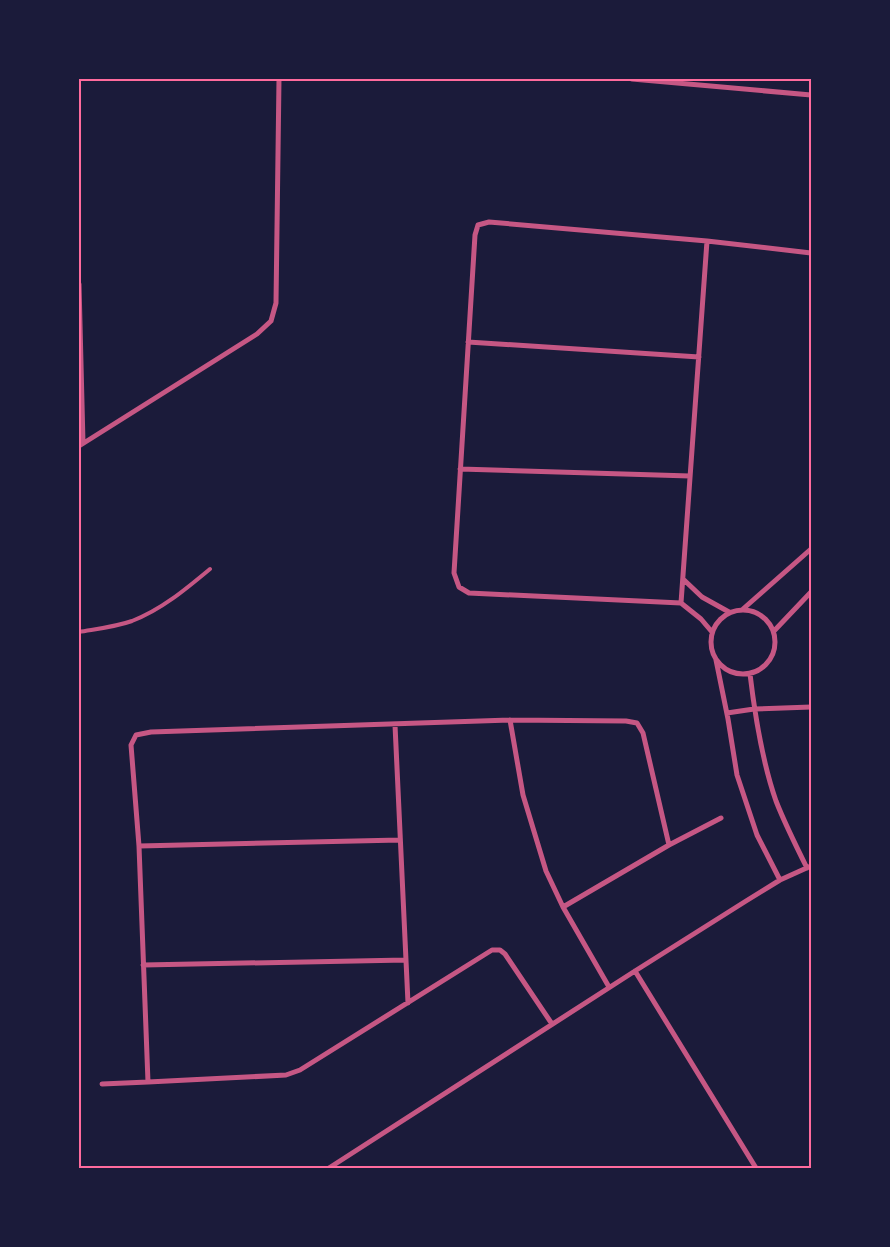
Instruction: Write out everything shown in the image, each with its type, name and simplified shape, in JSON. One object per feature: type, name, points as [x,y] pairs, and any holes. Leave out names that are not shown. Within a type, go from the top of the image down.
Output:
[{"type":"street","points":[[81,445],[257,334],[271,321],[276,302],[279,79]]},
{"type":"street","points":[[632,79],[811,96]]},
{"type":"street","points":[[712,632],[697,615],[681,603],[469,593],[458,587],[454,574],[474,235],[478,225],[489,222],[811,252]]},
{"type":"street","points":[[681,603],[708,241]]},
{"type":"street","points":[[79,284],[81,445]]},
{"type":"street","points":[[468,342],[699,357]]},
{"type":"street","points":[[460,469],[690,476]]},
{"type":"street","points":[[743,609],[811,549]]},
{"type":"street","points":[[682,579],[702,597],[729,612]]},
{"type":"street","points":[[774,631],[811,592]]},
{"type":"street","points":[[716,660],[735,673],[750,674],[760,669],[774,653],[776,642],[774,631],[769,622],[762,615],[753,611],[743,609],[729,612],[716,624],[710,642],[716,660],[727,713],[737,775],[757,835],[780,880]]},
{"type":"street","points":[[329,1168],[609,987],[780,880],[809,867],[790,835],[776,800],[754,709],[750,674]]},
{"type":"street","points":[[727,713],[754,709],[811,707]]},
{"type":"street","points":[[510,720],[523,795],[546,871],[563,907],[609,987]]},
{"type":"street","points":[[148,1082],[139,846],[131,745],[136,735],[151,732],[510,720],[626,720],[637,723],[644,733],[669,845]]},
{"type":"street","points":[[395,725],[408,1003]]},
{"type":"street","points":[[563,907],[669,845],[721,818]]},
{"type":"street","points":[[139,846],[400,840]]},
{"type":"street","points":[[102,1084],[286,1075],[300,1070],[492,950],[500,950],[510,960],[552,1024]]},
{"type":"street","points":[[143,965],[406,960]]},
{"type":"street","points":[[635,971],[756,1168]]},
{"type":"lane","points":[[79,632],[132,621],[160,607],[210,569]]},
{"type":"lane","points":[[79,1148],[79,1168]]}]
